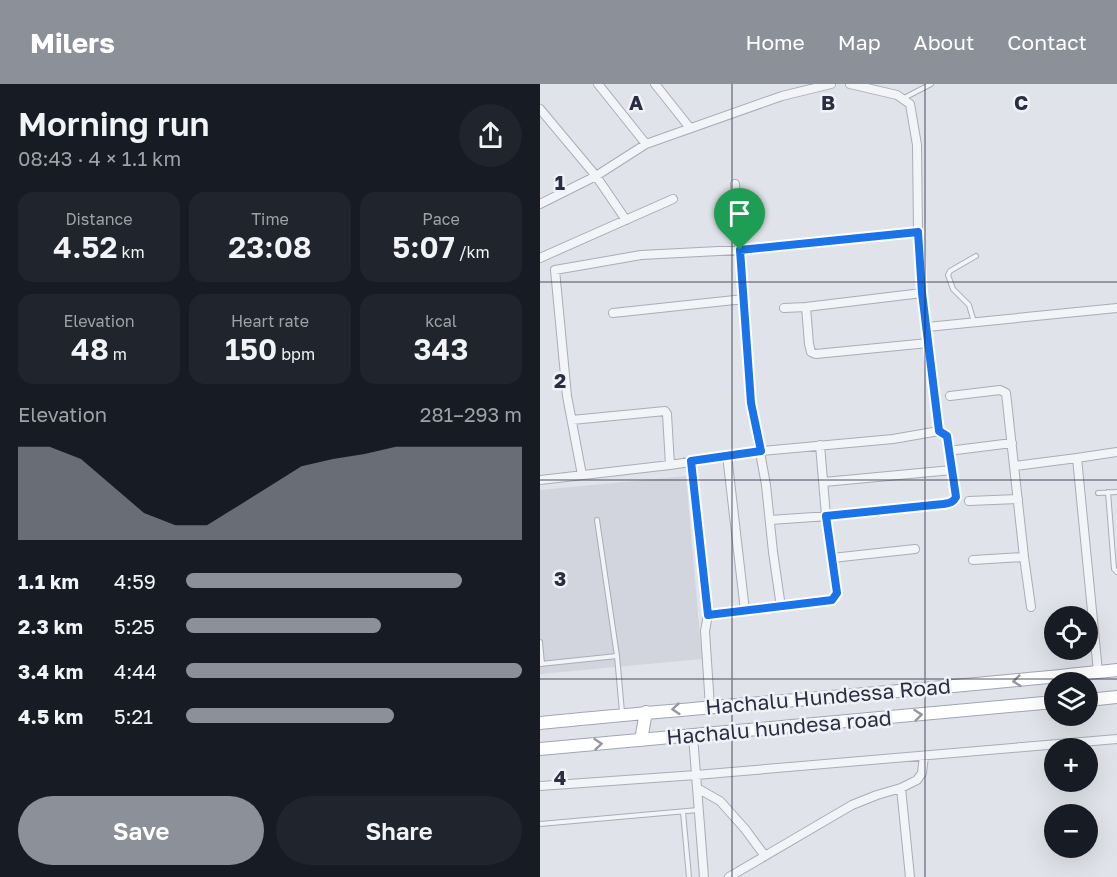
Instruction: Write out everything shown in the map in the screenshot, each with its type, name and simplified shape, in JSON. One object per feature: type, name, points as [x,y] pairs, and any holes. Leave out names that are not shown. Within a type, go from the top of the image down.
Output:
[{"type":"main road","name":"Hachalu Hundessa Road","points":[[1098,672],[1117,670]]},
{"type":"main road","name":"Hachalu Hundessa Road","points":[[540,723],[1044,678]]},
{"type":"main road","points":[[1098,699],[1117,697]]},
{"type":"main road","name":"Hachalu hundesa road","points":[[540,749],[1044,703]]},
{"type":"main road","points":[[641,740],[646,712]]},
{"type":"street","points":[[598,84],[645,144]]},
{"type":"street","points":[[655,84],[690,128]]},
{"type":"street","points":[[540,204],[596,176],[645,144],[782,96],[831,84]]},
{"type":"street","points":[[850,84],[903,98],[910,104],[917,145],[918,232],[922,293],[939,431]]},
{"type":"street","points":[[540,109],[596,176],[626,220]]},
{"type":"street","points":[[735,184],[751,403],[761,451],[772,552],[782,607]]},
{"type":"street","points":[[540,258],[673,199]]},
{"type":"street","points":[[555,270],[641,255],[740,250],[918,232]]},
{"type":"street","points":[[550,254],[555,270],[567,396],[582,476]]},
{"type":"street","points":[[784,308],[922,293]]},
{"type":"street","points":[[613,313],[744,299]]},
{"type":"street","points":[[806,306],[809,344],[811,352],[816,354],[928,343]]},
{"type":"street","points":[[927,327],[1117,308]]},
{"type":"street","points":[[950,396],[1005,391],[1031,607]]},
{"type":"street","points":[[572,420],[665,411],[670,465]]},
{"type":"street","points":[[540,480],[670,465],[761,451],[894,439],[939,431],[947,436],[956,497],[952,502],[770,520]]},
{"type":"street","points":[[956,450],[1012,443]]},
{"type":"street","points":[[708,615],[782,607],[835,598],[837,593],[826,516],[820,445]]},
{"type":"street","points":[[1015,466],[1117,453]]},
{"type":"street","points":[[727,455],[745,611]]},
{"type":"street","points":[[1077,458],[1098,672]]},
{"type":"street","points":[[691,461],[708,615],[705,631],[710,707]]},
{"type":"street","points":[[824,482],[952,470]]},
{"type":"street","points":[[969,501],[1018,499]]},
{"type":"street","points":[[832,558],[915,549]]},
{"type":"street","points":[[973,560],[1024,557]]},
{"type":"street","points":[[693,736],[704,877]]},
{"type":"street","points":[[540,786],[696,776],[1117,739]]},
{"type":"street","points":[[729,877],[852,806],[919,779],[924,756]]},
{"type":"street","points":[[697,788],[720,801],[765,856]]},
{"type":"street","points":[[901,788],[910,877]]},
{"type":"lane","points":[[903,98],[931,84]]},
{"type":"lane","points":[[974,322],[969,305],[953,289],[948,275],[950,271],[975,256]]},
{"type":"lane","points":[[1108,492],[1114,569],[1117,572]]},
{"type":"lane","points":[[1098,494],[1117,492]]},
{"type":"lane","points":[[597,520],[617,656],[622,715]]},
{"type":"lane","points":[[540,642],[541,664],[617,656]]},
{"type":"lane","points":[[540,824],[699,810]]},
{"type":"lane","points":[[683,812],[689,877]]},
{"type":"shaded area","points":[[686,476],[702,659],[540,674],[540,490]]},
{"type":"route","points":[[918,232],[922,293],[939,431],[947,436],[956,497],[952,502],[943,504],[826,516],[837,593],[832,600],[708,615],[691,461],[761,451],[751,403],[740,250],[918,232]]}]
